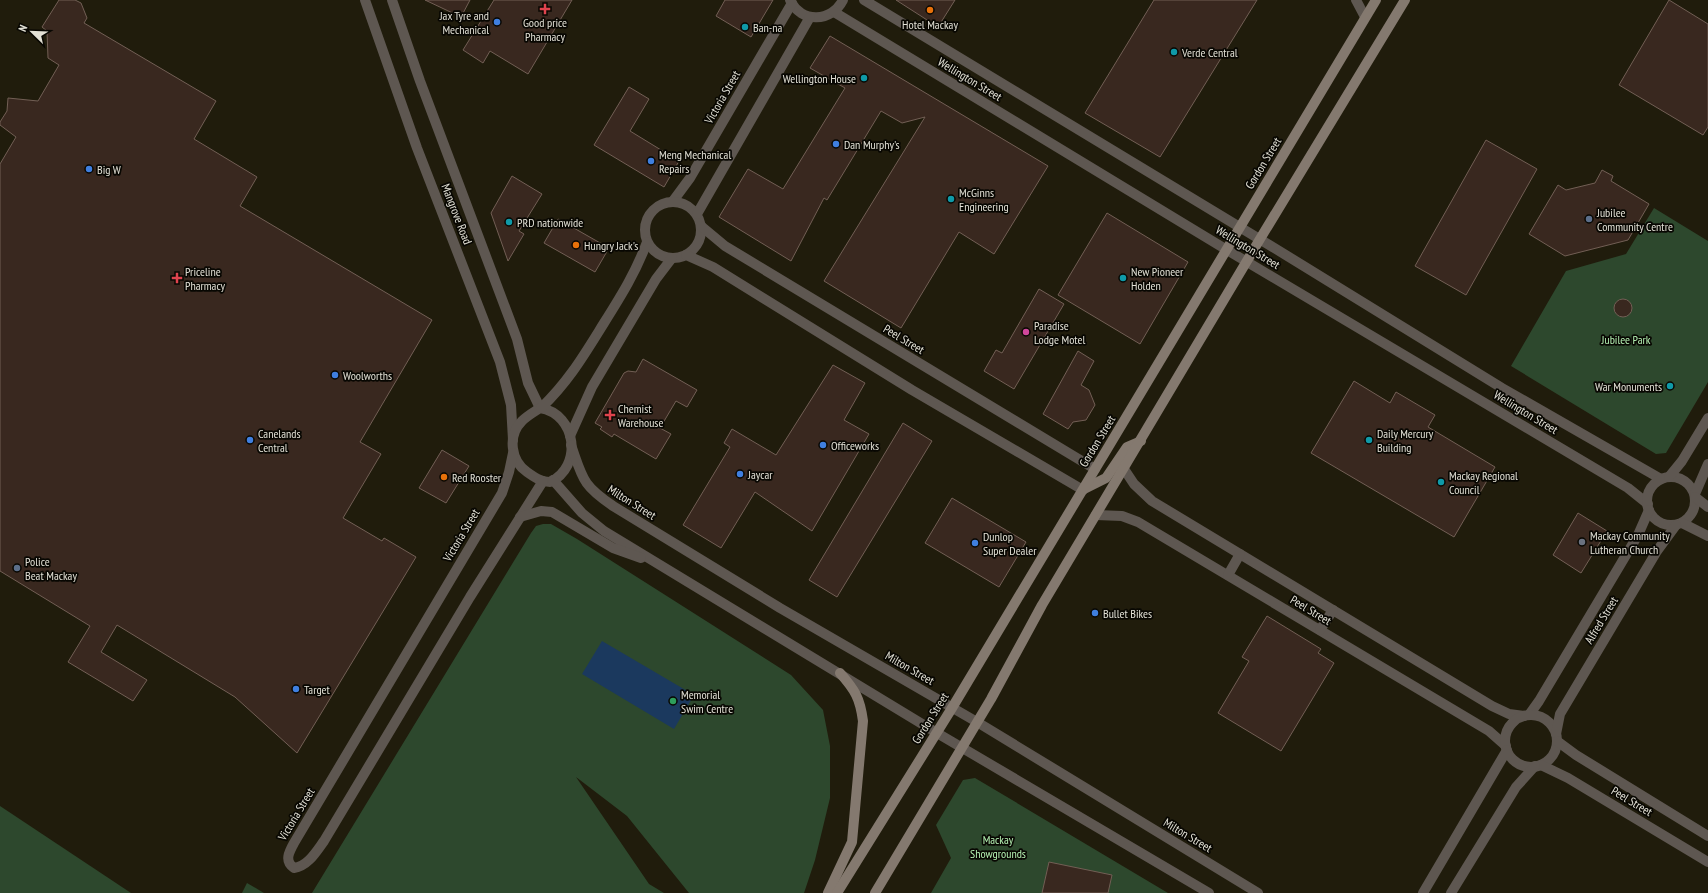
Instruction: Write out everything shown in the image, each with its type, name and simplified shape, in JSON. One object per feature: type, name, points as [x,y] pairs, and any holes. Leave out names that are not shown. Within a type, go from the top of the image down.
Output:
[{"type":"main road","name":"Gordon Street","points":[[837,893],[952,708],[1376,0]]},
{"type":"main road","points":[[874,893],[962,748],[1042,605],[1260,239],[1406,0]]},
{"type":"main road","points":[[1083,490],[1106,478],[1127,447],[1141,441]]},
{"type":"main road","points":[[828,893],[852,842],[863,721],[861,706],[856,691],[840,673]]},
{"type":"street","name":"Mangrove Road","points":[[365,0],[417,148],[500,362],[511,405],[513,440]]},
{"type":"street","name":"Mangrove Road","points":[[392,0],[420,81],[517,339],[528,383],[541,408]]},
{"type":"street","points":[[791,2],[803,14],[810,17],[826,16],[834,12],[842,0]]},
{"type":"street","name":"Wellington Street","points":[[864,0],[1260,239],[1502,388],[1665,478]]},
{"type":"street","points":[[1356,0],[1365,17]]},
{"type":"street","name":"Victoria Street","points":[[672,201],[690,178],[791,2]]},
{"type":"street","name":"Wellington Street","points":[[834,12],[1227,250],[1631,490],[1648,507]]},
{"type":"street","points":[[696,214],[810,17]]},
{"type":"street","points":[[672,201],[686,204],[696,214],[701,226],[698,243],[686,255],[672,258],[658,254],[647,242],[644,229],[650,213],[663,203],[672,201]]},
{"type":"street","name":"Peel Street","points":[[701,226],[725,246],[1095,469]]},
{"type":"street","points":[[647,242],[631,279],[574,371],[561,389],[541,408],[522,421],[517,429],[513,440],[513,454],[520,467],[548,481],[594,523],[655,562],[840,673],[936,733],[1209,893]]},
{"type":"street","points":[[686,255],[713,267],[912,390],[1083,490]]},
{"type":"street","points":[[548,481],[569,462],[571,441],[592,387],[656,279],[672,258]]},
{"type":"street","points":[[541,408],[552,411],[560,416],[568,426],[571,441]]},
{"type":"street","points":[[1708,418],[1682,461],[1665,478],[1652,486],[1647,498],[1648,507],[1657,521],[1670,525],[1679,524],[1708,536]]},
{"type":"street","name":"Milton Street","points":[[571,441],[584,481],[595,494],[607,502],[780,608],[977,722],[1258,893]]},
{"type":"street","name":"Victoria Street","points":[[513,454],[502,493],[294,843],[288,858],[289,865],[294,868],[300,868],[307,863],[324,841],[520,517],[548,481]]},
{"type":"street","points":[[1695,496],[1708,464]]},
{"type":"street","name":"Peel Street","points":[[1124,469],[1134,484],[1152,501],[1492,706],[1509,714],[1526,715]]},
{"type":"street","points":[[1665,478],[1682,479],[1688,483],[1695,496],[1696,504],[1691,515],[1679,524]]},
{"type":"street","points":[[1695,496],[1708,507]]},
{"type":"street","name":"Alfred Street","points":[[1526,715],[1539,701],[1634,542],[1648,507]]},
{"type":"street","points":[[520,517],[541,511],[552,512],[614,548],[655,562]]},
{"type":"street","name":"Peel Street","points":[[1096,515],[1112,515],[1134,520],[1489,731],[1506,748]]},
{"type":"street","name":"Alfred Street","points":[[1557,737],[1560,714],[1657,551],[1679,524]]},
{"type":"street","points":[[1228,575],[1240,554]]},
{"type":"street","points":[[1320,630],[1333,610]]},
{"type":"street","points":[[1451,893],[1516,787],[1538,766],[1553,755],[1557,737],[1549,721],[1536,715],[1526,715],[1511,724],[1505,738],[1506,748],[1513,759],[1519,764],[1538,766]]},
{"type":"street","name":"Peel Street","points":[[1557,737],[1576,755],[1708,836]]},
{"type":"street","points":[[1424,893],[1496,773],[1506,748]]},
{"type":"street","name":"Peel Street","points":[[1538,766],[1568,778],[1708,862]]},
{"type":"green space","name":"Jubilee Park","points":[[1654,208],[1708,241],[1708,382],[1666,453],[1656,454],[1511,366],[1566,271],[1626,254]]},
{"type":"green space","name":"Memorial Swim Centre","points":[[551,524],[577,539],[791,675],[823,710],[830,746],[830,798],[815,860],[804,893],[689,893],[627,816],[576,777],[649,884],[664,893],[312,893],[531,533],[536,526]]},
{"type":"green space","name":"Mackay Showgrounds","points":[[975,778],[1168,893],[931,893],[951,858],[936,825],[963,780]]},
{"type":"green space","points":[[0,806],[131,893],[0,893]]},
{"type":"green space","points":[[247,883],[264,893],[242,893]]},
{"type":"water","points":[[602,641],[694,695],[674,729],[582,674]]},
{"type":"building","points":[[59,0],[75,0],[81,3],[87,18],[84,23],[216,101],[194,139],[257,177],[240,206],[432,320],[360,442],[381,454],[343,518],[382,541],[384,538],[416,557],[297,753],[235,697],[117,625],[101,652],[147,680],[133,701],[68,662],[90,626],[0,571],[0,164],[16,137],[0,125],[0,122],[7,111],[8,98],[38,101],[59,65],[48,58],[47,31],[42,27]]},
{"type":"building","points":[[425,0],[470,0],[461,17]]},
{"type":"building","points":[[494,0],[572,0],[528,74],[490,51],[483,63],[463,50]]},
{"type":"building","name":"Ban-na","points":[[725,0],[773,0],[751,37],[716,16]]},
{"type":"building","name":"Hotel Mackay","points":[[896,0],[955,0],[938,27]]},
{"type":"building","name":"Verde Central","points":[[1154,0],[1257,0],[1160,157],[1085,113]]},
{"type":"building","points":[[1669,0],[1708,24],[1708,127],[1703,135],[1619,85]]},
{"type":"building","name":"McGinns Engineering","points":[[830,36],[1048,166],[994,254],[959,232],[901,328],[824,281],[925,117],[902,123],[881,111],[827,200],[824,198],[791,261],[719,217],[748,169],[783,189],[845,88],[810,68]]},
{"type":"building","points":[[629,87],[649,99],[630,131],[679,161],[664,187],[594,145]]},
{"type":"building","points":[[1486,140],[1537,169],[1466,295],[1415,266]]},
{"type":"building","name":"Jubilee Community Centre","points":[[1602,170],[1613,176],[1611,181],[1649,204],[1628,240],[1565,256],[1529,234],[1558,185],[1566,190],[1595,183]]},
{"type":"building","name":"PRD nationwide","points":[[512,176],[542,194],[519,231],[524,234],[508,261],[491,213]]},
{"type":"building","name":"New Pioneer Holden","points":[[1107,213],[1188,262],[1140,344],[1058,295]]},
{"type":"building","name":"Hungry Jack's","points":[[558,219],[609,248],[595,272],[544,243]]},
{"type":"building","points":[[1039,289],[1064,304],[1014,389],[984,371],[996,350],[1002,353]]},
{"type":"building","points":[[1619,299],[1627,299],[1632,304],[1630,315],[1627,317],[1619,317],[1614,312],[1614,304]]},
{"type":"building","points":[[1078,351],[1094,361],[1081,385],[1089,390],[1095,405],[1086,420],[1073,422],[1068,429],[1043,414]]},
{"type":"building","points":[[643,359],[697,390],[687,407],[676,401],[660,428],[671,434],[656,459],[614,434],[612,437],[600,429],[602,427],[595,423],[624,373],[628,371],[636,372]]},
{"type":"building","name":"Officeworks","points":[[833,365],[865,383],[844,420],[869,434],[812,531],[755,492],[721,548],[683,525],[730,447],[724,443],[732,429],[776,455]]},
{"type":"building","points":[[1354,381],[1390,403],[1396,392],[1435,415],[1428,427],[1495,467],[1454,537],[1311,453]]},
{"type":"building","points":[[903,423],[932,441],[837,597],[809,580]]},
{"type":"building","points":[[442,450],[469,466],[446,503],[419,488]]},
{"type":"building","name":"Dunlop Super Dealer","points":[[952,498],[1026,542],[999,587],[925,543]]},
{"type":"building","points":[[1578,513],[1607,531],[1581,573],[1553,555]]},
{"type":"building","points":[[1267,616],[1321,649],[1318,653],[1334,663],[1281,751],[1218,713],[1249,661],[1242,657]]},
{"type":"building","points":[[1049,862],[1112,875],[1108,893],[1042,893]]},
{"type":"place","name":"Good price Pharmacy","points":[[545,9]]},
{"type":"place","name":"Hotel Mackay","points":[[930,10]]},
{"type":"place","name":"Jax Tyre and Mechanical","points":[[497,22]]},
{"type":"place","name":"Ban-na","points":[[745,27]]},
{"type":"place","name":"Verde Central","points":[[1174,52]]},
{"type":"place","name":"Wellington House","points":[[864,78]]},
{"type":"place","name":"Dan Murphy's","points":[[836,144]]},
{"type":"place","name":"Meng Mechanical Repairs","points":[[651,161]]},
{"type":"place","name":"Big W","points":[[89,169]]},
{"type":"place","name":"McGinns Engineering","points":[[951,199]]},
{"type":"place","name":"Jubilee Community Centre","points":[[1589,219]]},
{"type":"place","name":"PRD nationwide","points":[[509,222]]},
{"type":"place","name":"Hungry Jack's","points":[[576,245]]},
{"type":"place","name":"Priceline Pharmacy","points":[[177,278]]},
{"type":"place","name":"New Pioneer Holden","points":[[1123,278]]},
{"type":"place","name":"Paradise Lodge Motel","points":[[1026,332]]},
{"type":"place","name":"Woolworths","points":[[335,375]]},
{"type":"place","name":"War Monuments","points":[[1670,386]]},
{"type":"place","name":"Chemist Warehouse","points":[[610,415]]},
{"type":"place","name":"Canelands Central","points":[[250,440]]},
{"type":"place","name":"Daily Mercury Building","points":[[1369,440]]},
{"type":"place","name":"Officeworks","points":[[823,445]]},
{"type":"place","name":"Jaycar","points":[[740,474]]},
{"type":"place","name":"Red Rooster","points":[[444,477]]},
{"type":"place","name":"Mackay Regional Council","points":[[1441,482]]},
{"type":"place","name":"Mackay Community Lutheran Church","points":[[1582,542]]},
{"type":"place","name":"Dunlop Super Dealer","points":[[975,543]]},
{"type":"place","name":"Police Beat Mackay","points":[[17,568]]},
{"type":"place","name":"Bullet Bikes","points":[[1095,613]]},
{"type":"place","name":"Target","points":[[296,689]]},
{"type":"place","name":"Memorial Swim Centre","points":[[673,701]]}]
